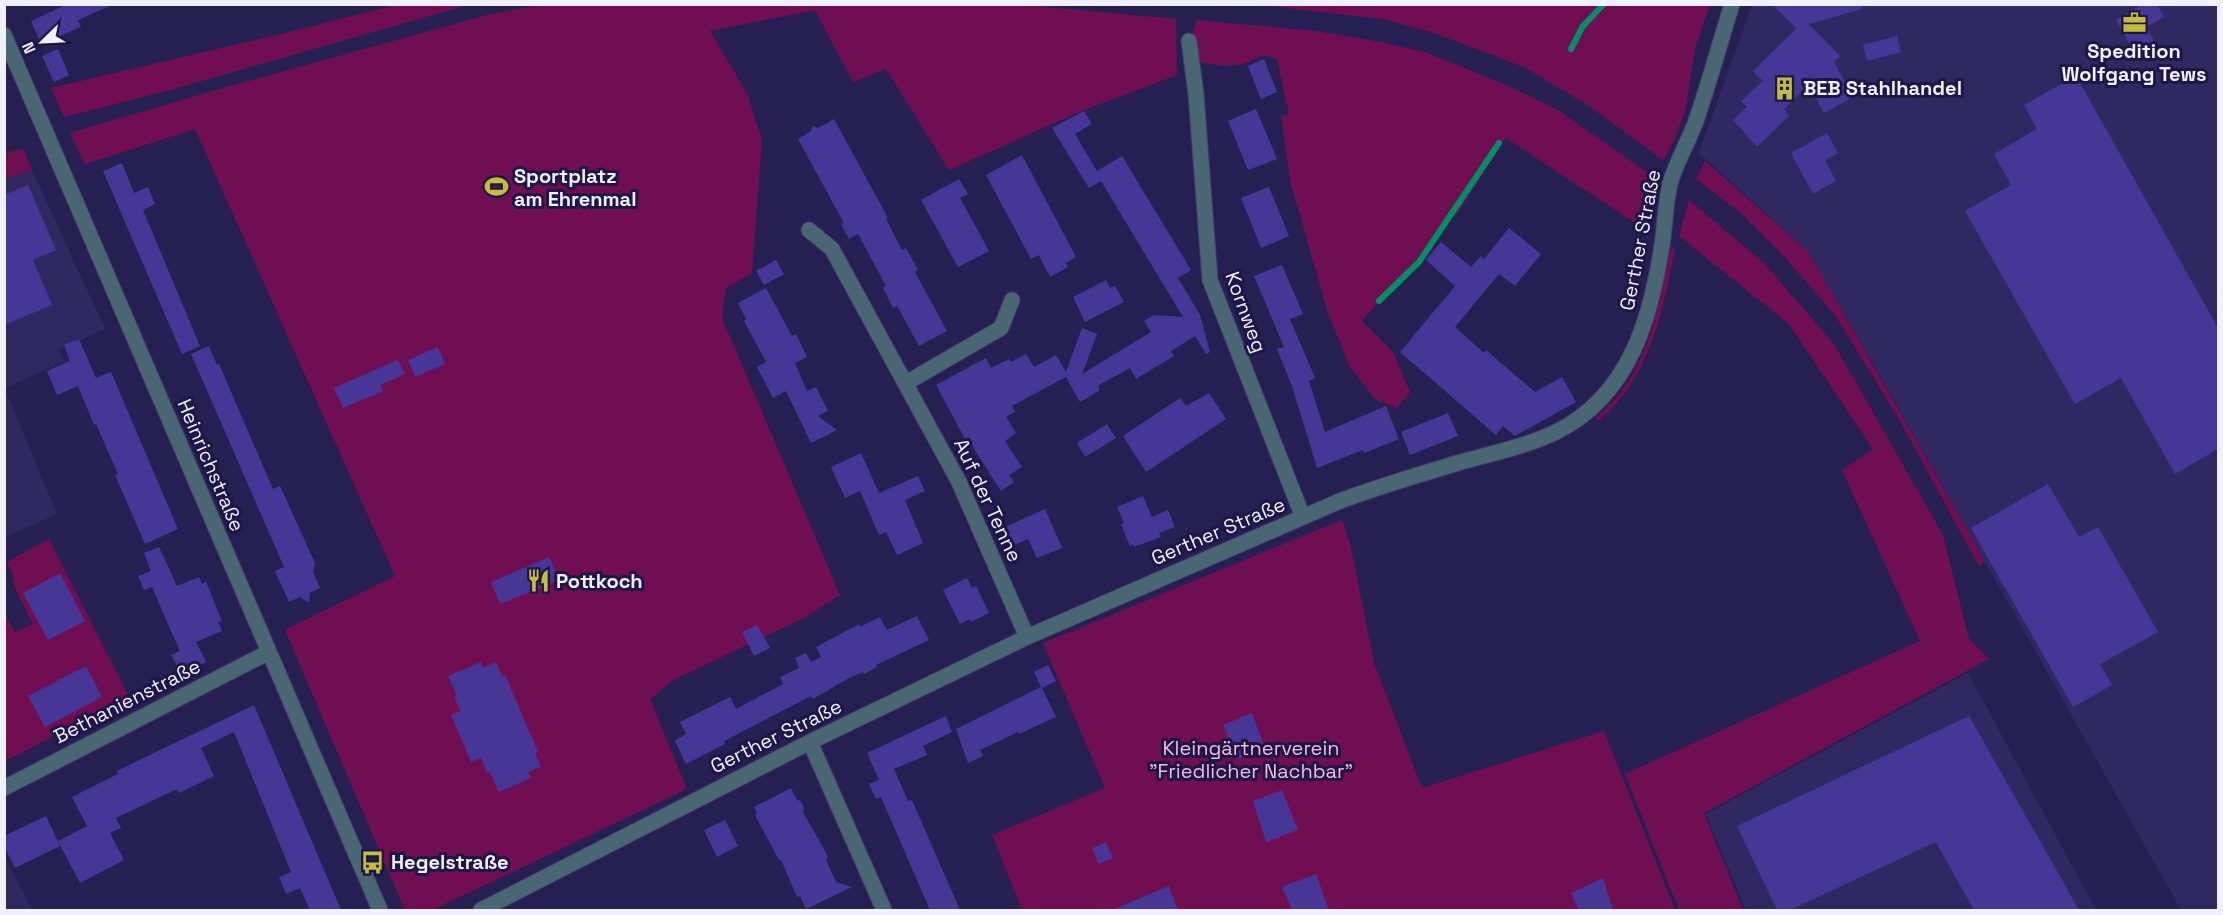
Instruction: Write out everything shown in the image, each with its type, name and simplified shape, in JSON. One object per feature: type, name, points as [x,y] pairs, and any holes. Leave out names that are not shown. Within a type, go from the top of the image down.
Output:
[{"type":"street","name":"Gerther Straße","points":[[481,910],[810,742],[1027,637],[1372,489],[1501,451],[1556,432],[1585,414],[1600,402],[1632,355],[1644,326],[1663,241],[1670,185],[1678,157],[1695,124],[1732,4]]},
{"type":"street","name":"Heinrichstraße","points":[[4,35],[380,910]]},
{"type":"street","name":"Kornweg","points":[[1189,41],[1196,94],[1210,280],[1303,517]]},
{"type":"street","name":"Auf der Tenne","points":[[809,230],[832,249],[906,383],[959,482],[1027,637]]},
{"type":"street","points":[[906,383],[1001,328],[1012,300]]},
{"type":"street","name":"Bethanienstraße","points":[[4,788],[269,652]]},
{"type":"street","points":[[810,742],[884,910]]},
{"type":"shaded area","points":[[1752,5],[2218,5],[2218,910],[2181,910],[1879,373],[1805,248],[1699,153]]},
{"type":"shaded area","points":[[32,170],[105,329],[59,349],[64,361],[5,388],[4,179]]},
{"type":"shaded area","points":[[5,389],[57,514],[4,537]]},
{"type":"shaded area","points":[[1968,673],[2096,910],[1746,910],[1706,814]]},
{"type":"shaded area","points":[[5,858],[32,910],[5,910]]},
{"type":"green space","points":[[1012,4],[1176,19],[1177,75],[1079,112],[949,170],[886,69],[853,82],[815,10],[710,31],[747,93],[762,140],[752,273],[726,288],[722,318],[840,595],[804,618],[675,679],[650,699],[687,789],[432,910],[405,910],[285,630],[395,576],[195,129],[85,164],[70,133],[487,15],[541,5]]},
{"type":"green space","points":[[1710,4],[1695,48],[1686,108],[1674,141],[1663,160],[1589,106],[1524,67],[1434,33],[1383,19],[1262,5]]},
{"type":"green space","points":[[395,5],[468,5],[170,90],[64,117],[51,88],[297,30]]},
{"type":"green space","points":[[1196,20],[1315,31],[1381,42],[1428,53],[1513,88],[1558,110],[1655,178],[1655,208],[1638,225],[1506,138],[1459,211],[1362,321],[1393,352],[1410,392],[1397,408],[1376,400],[1350,367],[1328,313],[1290,180],[1281,116],[1289,114],[1277,59],[1264,55],[1243,64],[1225,66],[1197,62],[1192,36]]},
{"type":"green space","points":[[23,149],[32,170],[5,179],[5,153]]},
{"type":"green space","points":[[1705,161],[1808,251],[1985,561],[1979,566],[1899,419],[1835,315],[1781,253],[1738,211],[1696,179]]},
{"type":"green space","points":[[1689,200],[1764,263],[1834,344],[1943,535],[1969,639],[1989,659],[1704,813],[1743,910],[1679,910],[1625,774],[1920,641],[1842,470],[1873,449],[1789,324],[1679,236]]},
{"type":"green space","points":[[1671,247],[1675,248],[1652,342],[1631,385],[1599,421],[1596,418],[1628,383],[1639,362],[1655,317]]},
{"type":"green space","name":"Kleingärtnerverein \"Friedlicher Nachbar\"","points":[[1342,520],[1350,543],[1374,663],[1422,788],[1604,731],[1675,910],[1022,910],[992,835],[1105,788],[1043,643]]},
{"type":"green space","points":[[49,539],[129,697],[5,761],[4,611],[15,632],[33,624],[14,586],[13,575],[7,562]]},
{"type":"building","points":[[68,4],[114,4],[78,20],[81,27],[41,44],[31,21]]},
{"type":"building","name":"BEB Stahlhandel","points":[[1772,4],[1861,4],[1862,9],[1809,24],[1840,56],[1834,62],[1853,97],[1824,113],[1809,85],[1784,109],[1789,116],[1757,147],[1733,120],[1747,107],[1741,101],[1763,81],[1753,71],[1798,27],[1796,28]]},
{"type":"building","points":[[2143,4],[2157,4],[2164,17],[2146,27],[2156,44],[2136,55],[2116,20]]},
{"type":"building","points":[[1897,36],[1901,52],[1867,61],[1863,45]]},
{"type":"building","points":[[58,49],[69,75],[54,82],[42,56]]},
{"type":"building","points":[[1264,59],[1277,92],[1261,99],[1248,66]]},
{"type":"building","points":[[2076,76],[2218,328],[2218,449],[2175,474],[2121,378],[2075,404],[1965,211],[2011,185],[1994,154],[2037,129],[2024,105]]},
{"type":"building","points":[[1256,109],[1277,159],[1248,170],[1228,121]]},
{"type":"building","points":[[1084,111],[1092,124],[1075,134],[1097,171],[1122,156],[1191,270],[1178,278],[1200,315],[1210,352],[1206,354],[1195,336],[1171,351],[1174,356],[1136,379],[1130,368],[1099,385],[1099,391],[1080,402],[1066,377],[1012,406],[1015,412],[1006,417],[1016,433],[1005,441],[1022,467],[1009,475],[1014,482],[1001,491],[967,438],[965,439],[936,385],[986,358],[991,368],[1009,359],[1011,362],[1026,354],[1034,367],[1056,355],[1066,372],[1082,328],[1097,334],[1082,374],[1151,332],[1144,321],[1154,315],[1183,317],[1101,181],[1089,188],[1052,128]]},
{"type":"building","points":[[834,119],[888,218],[886,219],[902,250],[906,248],[918,270],[915,272],[947,331],[919,346],[897,306],[893,308],[883,288],[886,286],[858,234],[849,239],[841,224],[844,223],[798,139],[811,131],[813,126],[818,128]]},
{"type":"building","points":[[1827,133],[1838,153],[1825,160],[1836,181],[1813,194],[1791,153]]},
{"type":"building","points":[[1022,155],[1076,257],[1066,263],[1068,267],[1050,277],[1039,255],[1031,259],[986,175]]},
{"type":"building","points":[[122,163],[134,193],[148,187],[155,204],[143,210],[200,346],[182,354],[103,171]]},
{"type":"building","points":[[959,179],[968,194],[960,198],[989,251],[958,267],[921,200]]},
{"type":"building","points":[[28,185],[56,250],[33,260],[52,305],[4,325],[4,195]]},
{"type":"building","points":[[1269,187],[1289,236],[1261,248],[1241,198]]},
{"type":"building","points":[[1509,228],[1541,254],[1515,286],[1499,274],[1455,327],[1484,353],[1486,350],[1535,392],[1562,377],[1576,402],[1515,436],[1503,426],[1496,435],[1400,352],[1455,286],[1426,260],[1441,242],[1471,267],[1481,256],[1484,259]]},
{"type":"building","points":[[776,260],[784,274],[764,285],[756,271]]},
{"type":"building","points":[[1282,265],[1303,314],[1290,319],[1315,378],[1309,381],[1325,432],[1386,406],[1399,439],[1317,468],[1292,386],[1277,349],[1284,347],[1254,276]]},
{"type":"building","points":[[1106,280],[1110,288],[1115,286],[1124,302],[1085,322],[1073,297]]},
{"type":"building","points":[[766,288],[792,336],[796,334],[807,357],[795,363],[807,391],[816,387],[828,411],[818,416],[837,430],[811,443],[786,391],[773,398],[757,367],[766,362],[744,321],[746,319],[738,303]]},
{"type":"building","points":[[79,339],[96,378],[111,372],[178,529],[145,544],[115,475],[118,474],[78,386],[57,395],[47,371],[70,361],[64,345]]},
{"type":"building","points":[[209,346],[273,489],[280,486],[315,563],[313,572],[320,588],[310,593],[309,603],[300,597],[289,602],[275,571],[284,567],[191,354]]},
{"type":"building","points":[[438,347],[445,364],[415,377],[408,360]]},
{"type":"building","points":[[398,360],[405,374],[380,385],[383,391],[343,408],[334,388]]},
{"type":"building","points":[[1209,393],[1226,419],[1146,472],[1123,436],[1180,398],[1186,406]]},
{"type":"building","points":[[1448,413],[1458,436],[1410,455],[1401,432]]},
{"type":"building","points":[[1107,424],[1116,438],[1085,457],[1077,443]]},
{"type":"building","points":[[861,453],[879,493],[918,476],[925,491],[905,500],[923,543],[897,555],[886,532],[879,535],[860,491],[845,498],[831,467]]},
{"type":"building","points":[[2048,484],[2079,537],[2098,527],[2158,632],[2100,664],[2112,685],[2073,707],[1971,528]]},
{"type":"building","points":[[1143,496],[1152,517],[1168,510],[1175,527],[1159,533],[1161,537],[1134,547],[1133,544],[1130,546],[1117,507]]},
{"type":"building","points":[[1045,509],[1062,548],[1037,558],[1028,539],[1012,546],[1005,527]]},
{"type":"building","points":[[159,547],[177,586],[199,577],[202,584],[206,582],[222,621],[218,622],[222,631],[196,642],[206,662],[182,675],[171,655],[180,651],[152,587],[144,590],[138,576],[151,571],[144,553]]},
{"type":"building","points":[[549,557],[559,580],[500,604],[491,582]]},
{"type":"building","points":[[60,573],[85,621],[48,640],[23,593]]},
{"type":"building","points":[[967,578],[972,588],[976,586],[989,613],[971,622],[970,619],[960,624],[943,590]]},
{"type":"building","points":[[917,616],[929,640],[876,665],[877,667],[864,674],[863,672],[849,678],[813,699],[811,696],[724,741],[725,744],[686,764],[675,741],[686,734],[680,722],[730,697],[736,709],[783,684],[780,677],[799,668],[795,658],[806,653],[811,662],[821,657],[816,647],[859,624],[860,627],[880,617],[887,630]]},
{"type":"building","points":[[757,625],[770,648],[754,656],[742,632]]},
{"type":"building","points":[[481,662],[483,668],[496,662],[502,676],[505,675],[538,752],[535,753],[541,767],[528,772],[531,778],[499,792],[481,758],[471,762],[451,715],[461,711],[448,676]]},
{"type":"building","points":[[1048,665],[1056,681],[1042,688],[1056,717],[980,750],[983,756],[968,763],[956,729],[1041,687],[1034,672]]},
{"type":"building","points":[[86,666],[102,697],[45,727],[28,696]]},
{"type":"building","points":[[254,705],[341,910],[310,910],[300,888],[286,894],[279,877],[291,872],[234,732],[201,748],[214,776],[179,793],[177,789],[116,818],[121,828],[110,833],[124,860],[80,883],[58,841],[87,826],[72,797],[118,774],[117,771]]},
{"type":"building","points":[[1252,713],[1265,749],[1237,759],[1223,725]]},
{"type":"building","points":[[946,716],[952,732],[923,746],[927,755],[894,769],[908,801],[912,800],[960,910],[930,910],[881,797],[876,799],[869,784],[879,780],[867,753]]},
{"type":"building","points":[[1969,716],[2079,910],[1974,910],[1936,842],[1790,910],[1777,910],[1737,826]]},
{"type":"building","points":[[791,788],[797,800],[801,801],[803,812],[828,857],[826,860],[836,882],[852,887],[806,909],[800,896],[797,897],[781,860],[755,815],[757,814],[754,807]]},
{"type":"building","points":[[1282,790],[1298,830],[1266,842],[1253,801]]},
{"type":"building","points":[[46,816],[60,846],[15,868],[4,846],[4,836]]},
{"type":"building","points":[[725,820],[738,846],[717,857],[704,830]]},
{"type":"building","points":[[1106,842],[1113,858],[1099,864],[1092,848]]},
{"type":"building","points":[[1316,874],[1329,910],[1292,910],[1282,887]]},
{"type":"building","points":[[1603,878],[1613,910],[1579,910],[1571,893]]},
{"type":"building","points":[[1169,886],[1178,910],[1112,910]]},
{"type":"waterway","points":[[1571,49],[1583,26],[1604,4]]},
{"type":"waterway","points":[[1379,301],[1419,262],[1499,143]]},
{"type":"place","name":"Spedition Wolfgang Tews","points":[[2134,23]]},
{"type":"place","name":"BEB Stahlhandel","points":[[1785,88]]},
{"type":"place","name":"Sportplatz am Ehrenmal","points":[[496,187]]},
{"type":"place","name":"Pottkoch","points":[[538,581]]},
{"type":"place","name":"Hegelstraße","points":[[373,862]]}]
